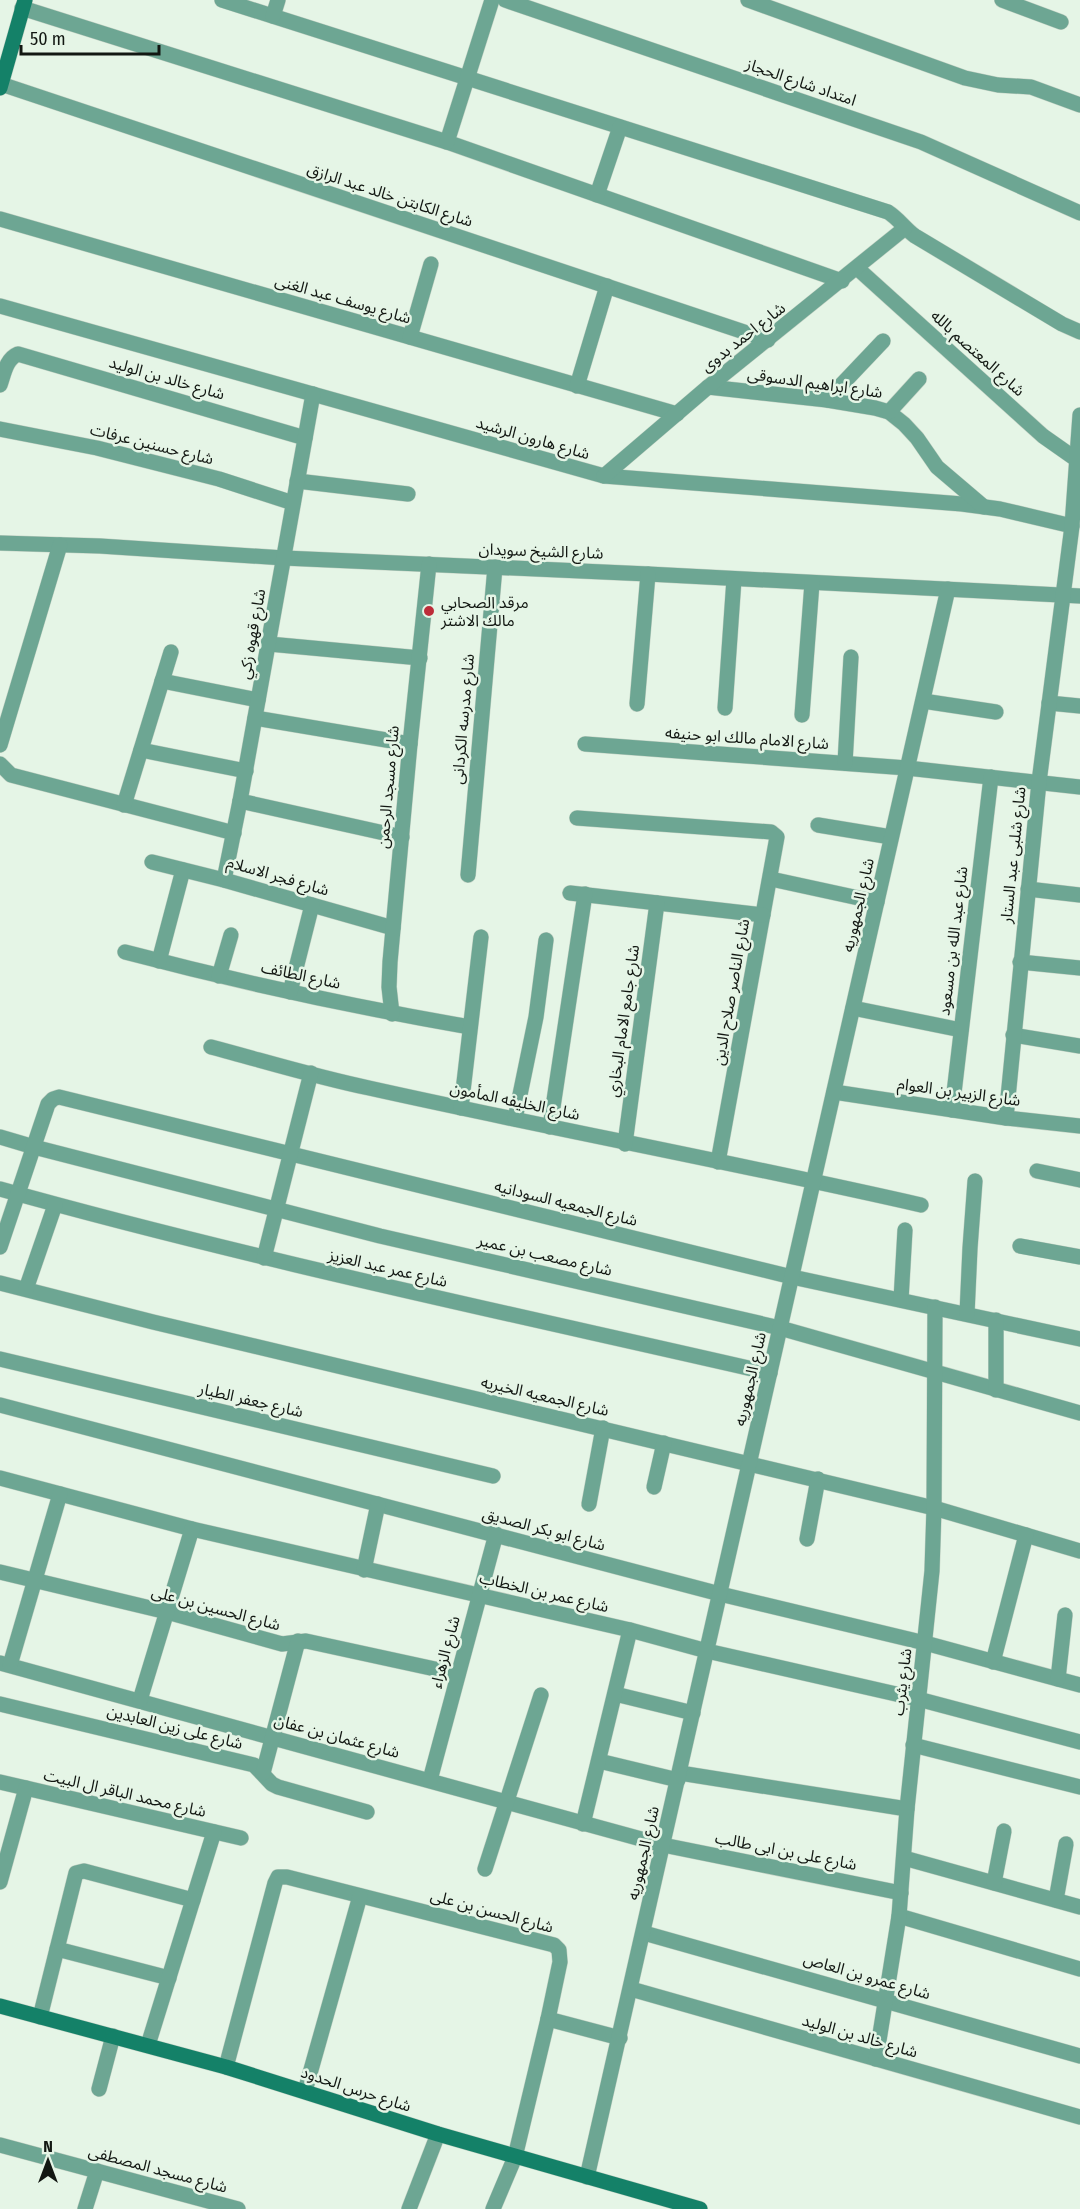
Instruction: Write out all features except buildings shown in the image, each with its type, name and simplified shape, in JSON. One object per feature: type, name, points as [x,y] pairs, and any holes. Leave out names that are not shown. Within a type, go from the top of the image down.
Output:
[{"type":"street","points":[[222,0],[888,212],[905,228],[929,245],[1062,324],[1080,332]]},
{"type":"street","points":[[273,16],[278,0]]},
{"type":"street","points":[[748,0],[964,78],[998,85],[1031,87],[1080,105]]},
{"type":"street","points":[[1005,0],[1061,22]]},
{"type":"street","points":[[447,142],[491,1]]},
{"type":"street","name":"امتداد شارع الحجاز","points":[[491,1],[921,142],[1080,213]]},
{"type":"street","points":[[1,86],[23,4],[447,142],[842,281]]},
{"type":"street","name":"شارع الكابتن خالد عبد الرازق","points":[[1,86],[768,340]]},
{"type":"street","points":[[597,195],[620,127]]},
{"type":"street","name":"شارع يوسف عبد الغنى","points":[[0,219],[677,414]]},
{"type":"street","name":"شارع احمد بدوى","points":[[604,476],[708,387],[905,228]]},
{"type":"street","points":[[410,337],[431,264]]},
{"type":"street","name":"شارع المعتصم بالله","points":[[857,268],[1043,436],[1078,462]]},
{"type":"street","points":[[577,386],[607,286]]},
{"type":"street","name":"شارع هارون الرشيد","points":[[0,306],[604,476],[910,499],[985,507],[1072,526]]},
{"type":"street","points":[[827,400],[883,341]]},
{"type":"street","name":"شارع خالد بن الوليد","points":[[0,385],[8,362],[18,354],[305,438]]},
{"type":"street","points":[[889,412],[919,379]]},
{"type":"street","name":"شارع ابراهيم الدسوقى","points":[[708,387],[827,400],[889,412],[917,438],[937,467],[985,507]]},
{"type":"street","name":"شارع قهوه زكي","points":[[224,880],[269,644],[312,394]]},
{"type":"street","name":"شارع شلبى عبد الستار","points":[[1006,1118],[1039,782],[1072,526],[1080,415]]},
{"type":"street","name":"شارع حسنين عرفات","points":[[0,429],[119,454],[219,479],[293,503]]},
{"type":"street","points":[[297,481],[408,494]]},
{"type":"street","name":"شارع الشيخ سويدان","points":[[0,543],[1080,596]]},
{"type":"street","points":[[0,745],[60,545]]},
{"type":"street","name":"شارع مسجد الرحمن","points":[[392,1014],[389,987],[393,928],[429,564]]},
{"type":"street","name":"شارع مدرسه الكردانى","points":[[468,874],[495,567]]},
{"type":"street","points":[[638,704],[648,574]]},
{"type":"street","points":[[725,708],[734,579]]},
{"type":"street","points":[[802,715],[812,583]]},
{"type":"street","name":"شارع الجمهوريه","points":[[587,2177],[948,589]]},
{"type":"street","points":[[269,644],[420,658]]},
{"type":"street","points":[[124,805],[171,652]]},
{"type":"street","points":[[845,763],[851,657]]},
{"type":"street","points":[[162,681],[258,700]]},
{"type":"street","points":[[923,701],[996,712]]},
{"type":"street","points":[[1049,703],[1080,706]]},
{"type":"street","points":[[255,718],[410,744]]},
{"type":"street","name":"شارع الامام مالك ابو حنيفه","points":[[585,744],[907,768],[1080,787]]},
{"type":"street","points":[[141,750],[246,771]]},
{"type":"street","points":[[5,770],[124,805],[234,833]]},
{"type":"street","name":"شارع عبد الله بن مسعود","points":[[952,1110],[991,777]]},
{"type":"street","points":[[240,801],[402,837]]},
{"type":"street","name":"شارع الناصر صلاح الدين","points":[[577,818],[775,834],[777,841],[771,879],[718,1162]]},
{"type":"street","points":[[818,825],[891,837]]},
{"type":"street","name":"شارع فجر الاسلام","points":[[152,862],[393,928]]},
{"type":"street","points":[[159,961],[183,870]]},
{"type":"street","points":[[771,879],[877,902]]},
{"type":"street","points":[[1028,889],[1080,895]]},
{"type":"street","points":[[550,1127],[578,894],[763,915]]},
{"type":"street","name":"شارع جامع الامام البخاري","points":[[625,1144],[657,903]]},
{"type":"street","points":[[290,992],[312,905]]},
{"type":"street","points":[[219,976],[231,935]]},
{"type":"street","points":[[461,1108],[481,937]]},
{"type":"street","points":[[515,1119],[536,1017],[546,939]]},
{"type":"street","name":"شارع الطائف","points":[[125,952],[290,992],[392,1014],[470,1027]]},
{"type":"street","points":[[1020,962],[1080,968]]},
{"type":"street","points":[[853,1008],[961,1030]]},
{"type":"street","points":[[1013,1035],[1080,1046]]},
{"type":"street","name":"شارع الخليفه المأمون","points":[[211,1047],[367,1088],[625,1144],[814,1180],[921,1204]]},
{"type":"street","points":[[264,1258],[311,1073]]},
{"type":"street","name":"شارع الزبير بن العوام","points":[[834,1092],[1006,1118],[1080,1126]]},
{"type":"street","name":"شارع الجمعيه السودانيه","points":[[34,1147],[48,1104],[53,1099],[67,1098],[792,1277],[1080,1339]]},
{"type":"street","name":"شارع مصعب بن عمير","points":[[0,1137],[380,1236],[780,1328],[1080,1413]]},
{"type":"street","points":[[0,1247],[34,1147]]},
{"type":"street","points":[[1037,1171],[1080,1180]]},
{"type":"street","points":[[968,1314],[975,1181]]},
{"type":"street","name":"شارع عمر عبد العزيز","points":[[0,1189],[264,1258],[770,1373]]},
{"type":"street","points":[[26,1289],[55,1204]]},
{"type":"street","points":[[902,1300],[906,1230]]},
{"type":"street","points":[[1020,1246],[1080,1257]]},
{"type":"street","name":"شارع الجمعيه الخيريه","points":[[0,1283],[153,1322],[818,1479],[934,1508],[1080,1551]]},
{"type":"street","name":"شارع يثرب","points":[[876,2059],[899,1916],[907,1809],[932,1571],[935,1307]]},
{"type":"street","points":[[996,1320],[996,1390]]},
{"type":"street","name":"شارع جعفر الطيار","points":[[0,1359],[493,1476]]},
{"type":"street","name":"شارع ابو بكر الصديق","points":[[0,1405],[720,1594],[925,1643],[1080,1685]]},
{"type":"street","points":[[589,1504],[603,1428]]},
{"type":"street","points":[[654,1487],[664,1443]]},
{"type":"street","name":"شارع عمر بن الخطاب","points":[[0,1478],[192,1529],[630,1630],[1080,1742]]},
{"type":"street","points":[[807,1539],[818,1479]]},
{"type":"street","points":[[5,1664],[35,1581],[60,1494]]},
{"type":"street","points":[[364,1570],[378,1504]]},
{"type":"street","points":[[140,1700],[192,1529]]},
{"type":"street","name":"شارع الزهراء","points":[[430,1780],[496,1534]]},
{"type":"street","points":[[993,1662],[1026,1535]]},
{"type":"street","name":"شارع الحسين بن على","points":[[0,1572],[167,1612],[282,1644],[290,1645],[298,1641],[306,1641],[458,1674]]},
{"type":"street","points":[[1058,1679],[1065,1615]]},
{"type":"street","points":[[583,1824],[630,1630]]},
{"type":"street","points":[[263,1773],[298,1641]]},
{"type":"street","name":"شارع عثمان بن عفان","points":[[5,1664],[663,1845]]},
{"type":"street","points":[[615,1694],[693,1713]]},
{"type":"street","points":[[485,1869],[541,1695]]},
{"type":"street","name":"شارع على زين العابدين","points":[[0,1704],[254,1765],[272,1784],[278,1787],[367,1812]]},
{"type":"street","points":[[914,1745],[1080,1787]]},
{"type":"street","points":[[599,1761],[679,1777],[907,1809]]},
{"type":"street","name":"شارع محمد الباقر ال البيت","points":[[0,1782],[241,1838]]},
{"type":"street","points":[[0,1882],[26,1788]]},
{"type":"street","points":[[148,2045],[213,1832]]},
{"type":"street","points":[[994,1883],[1004,1832]]},
{"type":"street","points":[[1056,1900],[1066,1844]]},
{"type":"street","name":"شارع على بن ابى طالب","points":[[663,1845],[901,1893]]},
{"type":"street","points":[[904,1858],[1080,1907]]},
{"type":"street","points":[[40,2017],[74,1876],[80,1870],[193,1900]]},
{"type":"street","name":"شارع الحسن بن على","points":[[226,2067],[278,1877],[287,1877],[554,1945],[559,1950],[560,1962],[548,2019],[515,2157],[494,2209]]},
{"type":"street","points":[[304,2091],[360,1896]]},
{"type":"street","points":[[899,1916],[1080,1969]]},
{"type":"street","name":"شارع عمرو بن العاص","points":[[644,1933],[1080,2056]]},
{"type":"street","points":[[57,1948],[169,1978]]},
{"type":"street","name":"شارع خالد بن الوليد","points":[[631,1989],[1080,2117]]},
{"type":"street","name":"شارع حرس الحدود","points":[[0,2006],[226,2067],[438,2134],[700,2209]]},
{"type":"street","points":[[548,2019],[620,2038]]},
{"type":"street","points":[[99,2089],[113,2036]]},
{"type":"street","points":[[409,2209],[438,2134]]},
{"type":"street","name":"شارع مسجد المصطفى","points":[[0,2145],[237,2209]]},
{"type":"street","points":[[86,2209],[97,2171]]},
{"type":"place","name":"مرقد الصحابي مالك الاشتر","points":[[429,611]]}]
